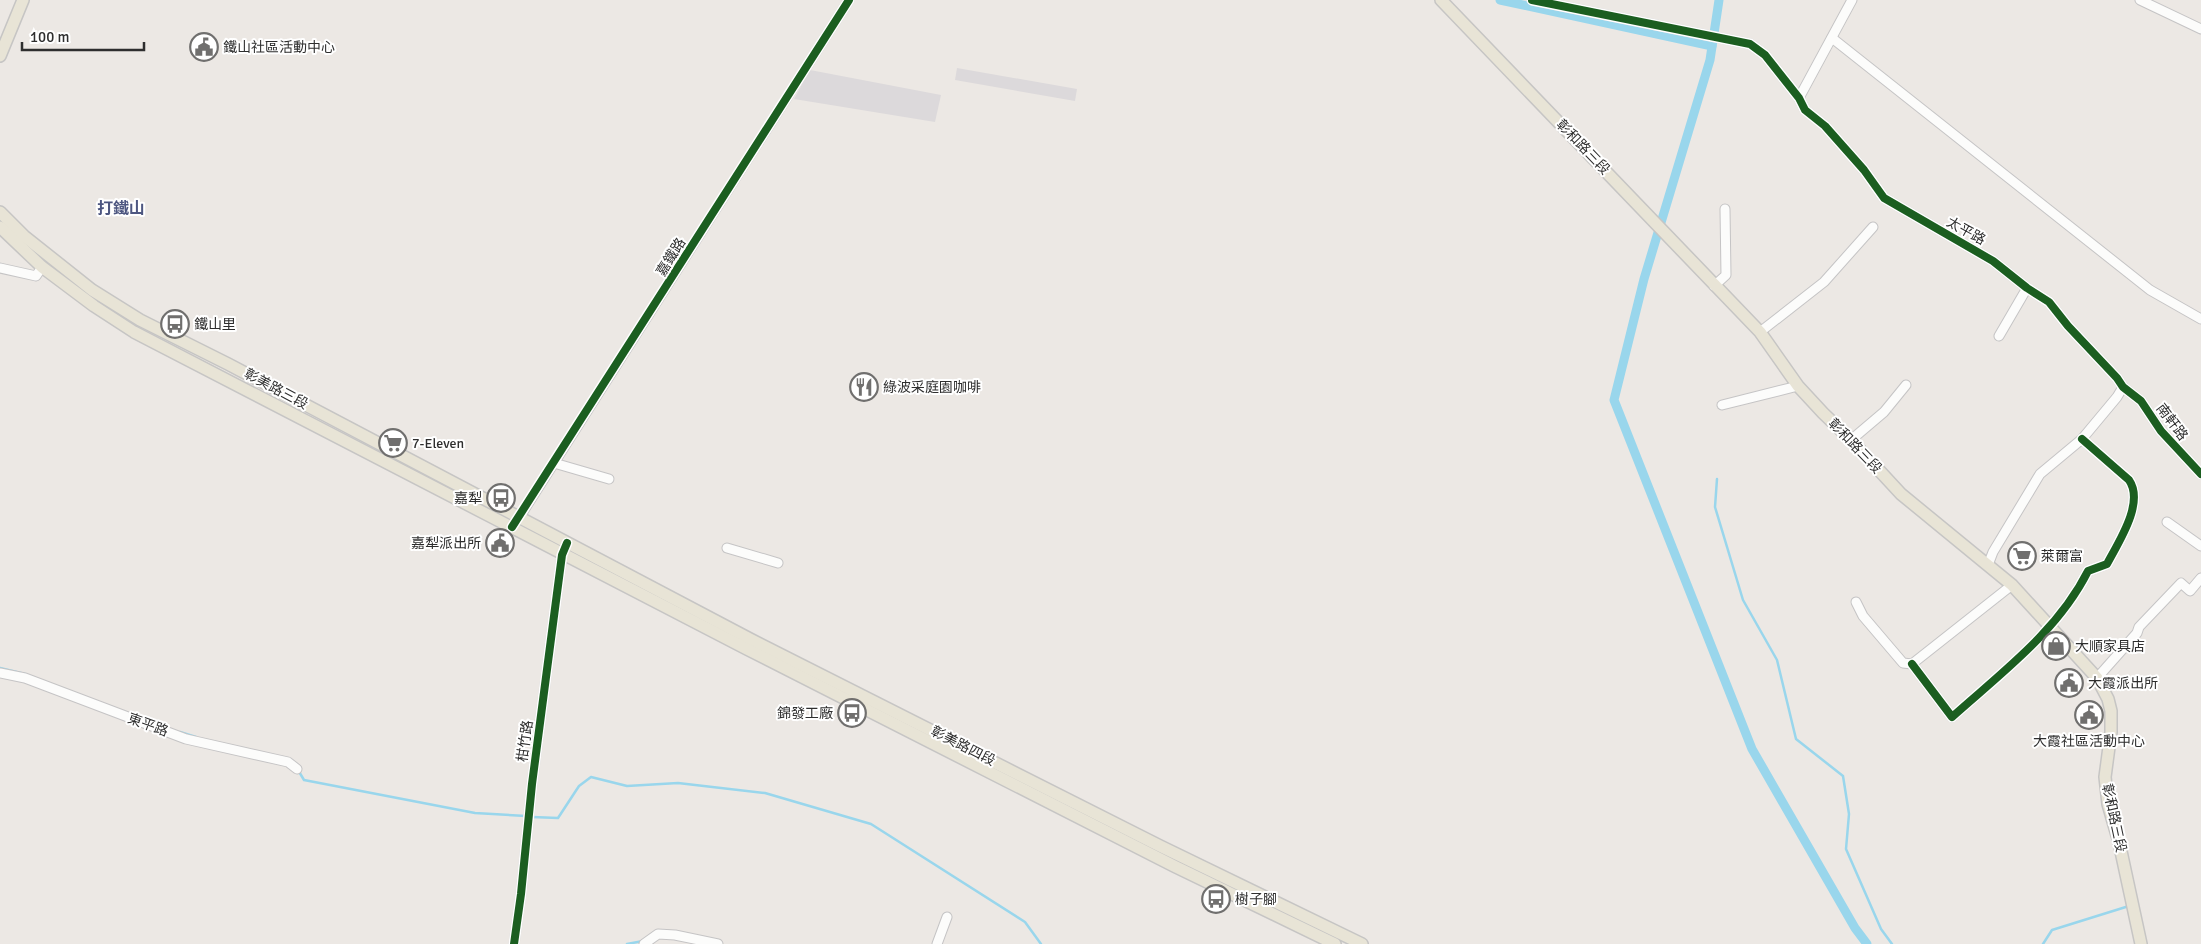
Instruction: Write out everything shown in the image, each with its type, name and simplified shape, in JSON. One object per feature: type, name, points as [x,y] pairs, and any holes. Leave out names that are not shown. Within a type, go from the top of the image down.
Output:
[{"type":"main road","points":[[0,56],[23,0]]},
{"type":"main road","name":"彰和路三段","points":[[1441,0],[1760,332],[1798,386],[1901,494],[2012,585],[2097,678],[2108,698],[2111,711],[2111,732],[2105,777],[2108,804],[2119,842],[2140,944]]},
{"type":"main road","name":"彰美路三段","points":[[0,212],[24,236],[92,290],[140,320],[228,364],[515,522],[562,554]]},
{"type":"main road","name":"彰美路三段","points":[[0,227],[42,267],[94,306],[134,332],[515,522],[567,544]]},
{"type":"main road","name":"彰美路四段","points":[[567,544],[1135,834],[1362,944]]},
{"type":"main road","name":"彰美路四段","points":[[562,554],[1174,866],[1335,944]]},
{"type":"street","name":"嘉鐵路","points":[[515,522],[849,0]]},
{"type":"street","name":"太平路","points":[[1532,0],[1750,44],[1764,55],[1799,98],[1805,110],[1825,126],[1864,170],[1884,198],[1993,261],[2027,288],[2049,302],[2123,387]]},
{"type":"street","points":[[1799,98],[1852,0]]},
{"type":"street","points":[[2140,0],[2201,29]]},
{"type":"street","points":[[1832,38],[2150,290],[2201,319]]},
{"type":"street","points":[[1714,286],[1726,275],[1725,209]]},
{"type":"street","points":[[1760,332],[1824,282],[1874,227]]},
{"type":"street","points":[[0,268],[36,276],[42,267]]},
{"type":"street","points":[[1999,336],[2027,288]]},
{"type":"street","points":[[1722,404],[1798,386]]},
{"type":"street","points":[[1851,440],[1884,412],[1906,386]]},
{"type":"street","points":[[1988,565],[1993,552],[2040,474],[2082,439],[2117,398],[2123,387]]},
{"type":"street","name":"南軒路","points":[[2123,387],[2141,401],[2160,431],[2201,474]]},
{"type":"street","points":[[1912,664],[1952,717],[2034,644],[2076,595],[2088,571],[2107,564],[2132,513],[2134,487],[2129,480],[2082,439]]},
{"type":"street","points":[[554,463],[609,479]]},
{"type":"street","points":[[2167,522],[2201,546]]},
{"type":"street","name":"柑竹路","points":[[514,944],[522,894],[532,784],[562,554],[567,544]]},
{"type":"street","points":[[727,548],[778,563]]},
{"type":"street","points":[[2097,678],[2137,632],[2139,627],[2181,583],[2190,591],[2201,578]]},
{"type":"street","points":[[1856,602],[1863,616],[1903,663],[1912,664],[2012,585]]},
{"type":"street","name":"東平路","points":[[0,674],[26,678],[186,739],[288,762],[297,769]]},
{"type":"street","points":[[937,944],[947,917]]},
{"type":"street","points":[[644,944],[658,934],[675,935],[718,944]]},
{"type":"shaded area","points":[[957,68],[1077,89],[1075,101],[955,80]]},
{"type":"shaded area","points":[[810,70],[941,95],[935,122],[794,99]]},
{"type":"waterway","points":[[1500,0],[1712,46]]},
{"type":"waterway","points":[[1719,0],[1710,60],[1644,279],[1614,400],[1752,749],[1855,928],[1867,944]]},
{"type":"waterway","points":[[1717,479],[1715,507],[1743,600],[1777,660],[1796,739],[1843,776],[1849,814],[1846,849],[1881,929],[1892,944]]},
{"type":"waterway","points":[[0,668],[25,674]]},
{"type":"waterway","points":[[180,732],[196,737]]},
{"type":"waterway","points":[[298,770],[304,780],[475,813],[526,816]]},
{"type":"waterway","points":[[532,817],[558,818],[579,786],[591,777],[627,786],[678,783],[765,793],[871,824],[1025,922],[1041,944]]},
{"type":"waterway","points":[[2043,944],[2052,930],[2129,906]]},
{"type":"waterway","points":[[627,944],[643,941]]},
{"type":"cycle path","points":[[512,527],[849,0]]},
{"type":"cycle path","points":[[1532,0],[1750,44],[1765,55],[1799,98],[1805,110],[1825,126],[1864,170],[1884,198],[1993,261],[2027,288],[2049,302],[2123,387],[2141,401],[2161,431],[2201,474]]},
{"type":"cycle path","points":[[1912,664],[1952,717],[2009,667],[2045,632],[2076,593],[2088,571],[2107,564],[2128,523],[2134,500],[2133,489],[2129,480],[2082,439]]},
{"type":"cycle path","points":[[514,944],[532,784],[562,555],[567,543]]},
{"type":"place","name":"鐵山社區活動中心","points":[[204,47]]},
{"type":"place","name":"鐵山里","points":[[175,324]]},
{"type":"place","name":"綠波采庭園咖啡","points":[[864,387]]},
{"type":"place","name":"7-Eleven","points":[[393,443]]},
{"type":"place","name":"嘉犁","points":[[501,498]]},
{"type":"place","name":"嘉犁派出所","points":[[500,543]]},
{"type":"place","name":"萊爾富","points":[[2022,556]]},
{"type":"place","name":"大順家具店","points":[[2056,646]]},
{"type":"place","name":"大霞派出所","points":[[2069,683]]},
{"type":"place","name":"錦發工廠","points":[[852,713]]},
{"type":"place","name":"大霞社區活動中心","points":[[2089,715]]},
{"type":"place","name":"樹子腳","points":[[1216,899]]},
{"type":"district","name":"打鐵山","points":[[121,209]]}]
